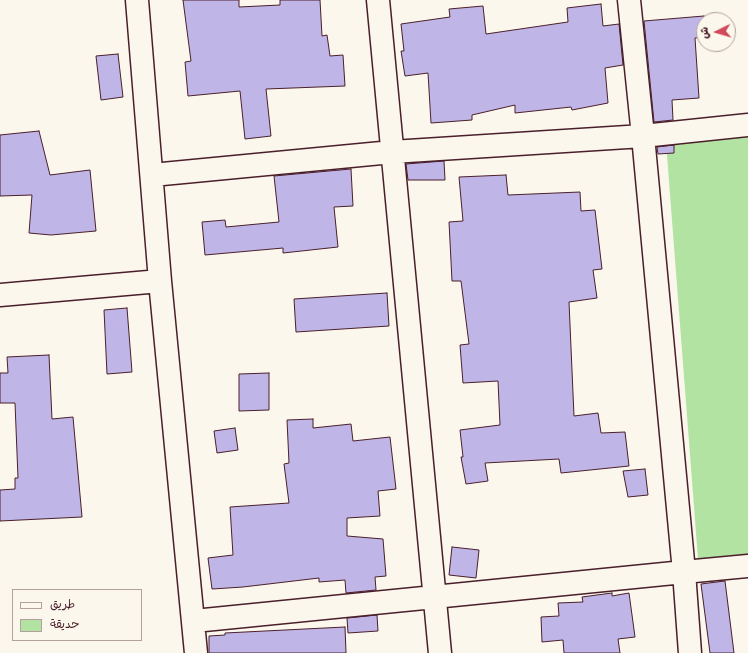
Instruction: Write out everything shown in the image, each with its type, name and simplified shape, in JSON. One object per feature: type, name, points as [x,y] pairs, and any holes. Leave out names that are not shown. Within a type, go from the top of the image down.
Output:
[{"type":"street","points":[[137,0],[160,281],[196,653]]},
{"type":"street","points":[[378,0],[440,653]]},
{"type":"street","points":[[629,0],[684,572],[690,653]]},
{"type":"street","points":[[152,175],[392,152],[643,136],[748,125]]},
{"type":"street","points":[[0,295],[160,281]]},
{"type":"street","points":[[194,621],[748,566]]},
{"type":"green space","points":[[748,118],[748,554],[698,559],[665,129]]},
{"type":"building","points":[[183,0],[239,0],[239,7],[280,5],[280,0],[320,0],[322,36],[327,35],[330,56],[343,55],[345,86],[266,89],[271,136],[245,139],[240,91],[188,96],[185,62],[191,61]]},
{"type":"building","points":[[601,4],[603,26],[619,24],[623,65],[605,68],[608,103],[572,110],[571,107],[515,113],[515,105],[472,115],[472,120],[431,123],[428,73],[405,76],[401,51],[404,51],[401,24],[450,17],[449,9],[483,6],[486,34],[568,22],[567,8]]},
{"type":"building","points":[[696,17],[695,38],[699,98],[672,100],[673,120],[654,122],[644,21]]},
{"type":"building","points":[[118,54],[123,97],[101,100],[96,56]]},
{"type":"building","points":[[39,131],[50,175],[90,170],[96,231],[51,235],[29,233],[32,195],[0,196],[0,135]]},
{"type":"building","points":[[674,145],[674,153],[658,154],[657,147]]},
{"type":"building","points":[[444,161],[445,180],[408,180],[406,164]]},
{"type":"building","points":[[351,169],[353,206],[334,207],[338,247],[283,253],[283,248],[205,255],[202,222],[225,220],[226,227],[279,222],[274,176]]},
{"type":"building","points":[[506,175],[508,195],[580,192],[581,211],[595,210],[602,269],[593,270],[597,298],[569,302],[574,416],[598,413],[601,433],[625,432],[629,466],[561,473],[559,459],[485,463],[488,481],[466,484],[461,457],[463,457],[460,430],[500,425],[498,381],[463,383],[460,345],[469,344],[461,281],[452,281],[449,222],[463,221],[459,177]]},
{"type":"building","points":[[387,293],[389,326],[296,332],[294,299]]},
{"type":"building","points":[[127,308],[132,372],[107,374],[104,310]]},
{"type":"building","points":[[49,355],[52,419],[73,417],[82,517],[0,521],[0,490],[15,489],[15,478],[18,478],[15,403],[0,403],[0,373],[8,373],[7,357]]},
{"type":"building","points":[[269,373],[269,410],[239,411],[239,374]]},
{"type":"building","points":[[313,419],[313,428],[351,424],[353,441],[390,437],[396,489],[378,491],[380,516],[347,518],[347,536],[383,539],[386,576],[375,577],[376,590],[346,593],[345,580],[319,582],[319,578],[212,589],[208,558],[233,555],[230,507],[289,503],[284,464],[289,463],[287,420]]},
{"type":"building","points":[[235,428],[238,450],[217,453],[214,431]]},
{"type":"building","points":[[645,469],[648,495],[628,497],[623,471]]},
{"type":"building","points":[[452,547],[479,550],[476,578],[449,575]]},
{"type":"building","points":[[725,581],[734,653],[710,653],[701,584]]},
{"type":"building","points":[[612,593],[612,596],[629,593],[635,637],[618,639],[620,653],[564,653],[563,640],[542,642],[541,617],[559,616],[558,603],[583,602],[582,597]]},
{"type":"building","points":[[377,615],[378,631],[348,633],[347,618]]},
{"type":"building","points":[[345,627],[346,653],[209,653],[209,636],[225,635],[225,633]]}]
